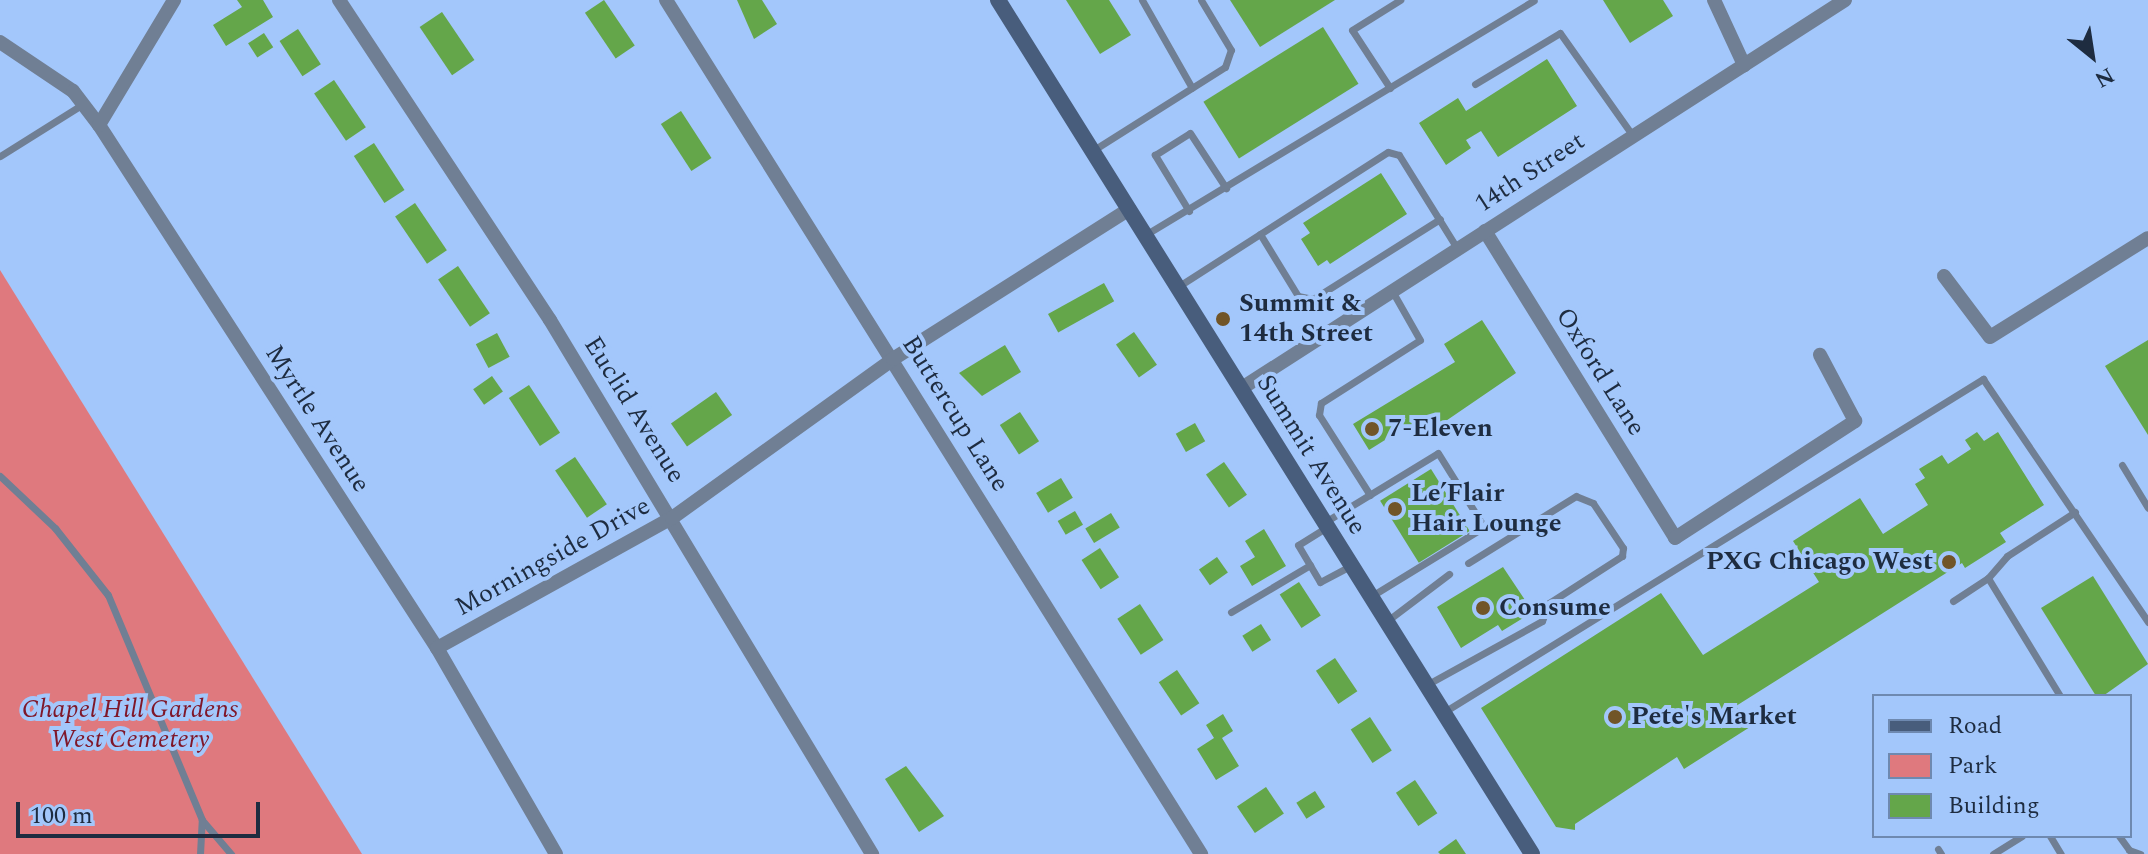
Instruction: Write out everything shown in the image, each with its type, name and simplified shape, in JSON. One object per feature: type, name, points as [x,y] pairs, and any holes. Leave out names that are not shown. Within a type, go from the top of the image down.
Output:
[{"type":"main road","name":"Summit Avenue","points":[[998,0],[1532,854]]},
{"type":"street","points":[[99,125],[174,0]]},
{"type":"street","name":"Euclid Avenue","points":[[339,0],[550,320],[872,854]]},
{"type":"street","name":"Buttercup Lane","points":[[666,0],[1201,854]]},
{"type":"street","points":[[1714,0],[1744,65]]},
{"type":"street","name":"14th Street","points":[[1242,388],[1845,0]]},
{"type":"street","name":"Myrtle Avenue","points":[[0,42],[73,91],[99,125],[437,648],[556,854]]},
{"type":"street","name":"Morningside Drive","points":[[437,648],[672,518],[893,359],[1129,209]]},
{"type":"street","name":"Oxford Lane","points":[[1485,231],[1675,538],[1855,421],[1820,355]]},
{"type":"street","points":[[1944,276],[1990,337],[2148,238]]},
{"type":"lane","points":[[1142,0],[1192,88]]},
{"type":"lane","points":[[1092,151],[1225,67],[1231,50],[1201,0]]},
{"type":"lane","points":[[1390,88],[1352,30],[1400,0]]},
{"type":"lane","points":[[1145,235],[1534,0]]},
{"type":"lane","points":[[1475,84],[1560,33],[1633,136]]},
{"type":"lane","points":[[0,156],[83,104]]},
{"type":"lane","points":[[1189,211],[1155,155],[1190,133],[1226,188]]},
{"type":"lane","points":[[1178,287],[1388,152],[1399,155],[1457,248]]},
{"type":"lane","points":[[1260,234],[1298,296],[1313,299],[1440,219]]},
{"type":"lane","points":[[1370,495],[1319,415],[1321,403],[1420,340],[1392,291]]},
{"type":"lane","points":[[1444,712],[1983,379],[2148,622]]},
{"type":"lane","points":[[1352,564],[1320,582],[1298,545],[1438,453],[1484,527],[1371,596]]},
{"type":"lane","points":[[2122,465],[2148,508]]},
{"type":"lane","points":[[0,476],[55,528],[108,595],[202,820],[231,854]]},
{"type":"lane","points":[[1426,685],[1542,621],[1549,603],[1622,556],[1623,548],[1593,503],[1576,496],[1468,563]]},
{"type":"lane","points":[[1953,601],[1988,578],[2007,556],[2075,512]]},
{"type":"lane","points":[[1231,612],[1310,565]]},
{"type":"lane","points":[[1387,621],[1449,574]]},
{"type":"lane","points":[[1988,578],[2059,694]]},
{"type":"lane","points":[[200,854],[202,820]]},
{"type":"lane","points":[[1993,854],[2019,838]]},
{"type":"lane","points":[[2128,852],[2140,854]]},
{"type":"green space","name":"Chapel Hill Gardens West Cemetery","points":[[0,270],[362,854],[0,854]]},
{"type":"building","points":[[237,0],[263,0],[273,17],[226,46],[213,25],[242,7]]},
{"type":"building","points":[[604,0],[635,46],[616,58],[585,13]]},
{"type":"building","points":[[737,0],[762,0],[777,24],[754,39]]},
{"type":"building","points":[[1066,0],[1109,0],[1131,35],[1100,54]]},
{"type":"building","points":[[1230,0],[1335,0],[1260,47]]},
{"type":"building","points":[[1603,0],[1663,0],[1673,16],[1630,43]]},
{"type":"building","points":[[442,12],[474,60],[452,75],[420,27]]},
{"type":"building","points":[[1323,27],[1359,84],[1239,159],[1203,102]]},
{"type":"building","points":[[298,29],[321,64],[302,76],[280,41]]},
{"type":"building","points":[[264,33],[273,47],[257,58],[248,43]]},
{"type":"building","points":[[1547,59],[1577,106],[1498,157],[1481,131],[1466,140],[1471,148],[1446,165],[1419,123],[1458,98],[1466,111]]},
{"type":"building","points":[[334,80],[366,127],[346,141],[314,93]]},
{"type":"building","points":[[681,111],[711,158],[691,171],[661,124]]},
{"type":"building","points":[[374,143],[404,190],[384,203],[354,156]]},
{"type":"building","points":[[1381,173],[1407,214],[1330,264],[1327,260],[1318,266],[1301,239],[1310,233],[1303,223]]},
{"type":"building","points":[[415,203],[447,250],[427,264],[395,216]]},
{"type":"building","points":[[458,266],[490,313],[470,327],[438,279]]},
{"type":"building","points":[[1104,283],[1114,301],[1058,332],[1048,314]]},
{"type":"building","points":[[1482,320],[1516,373],[1418,440],[1409,425],[1369,450],[1353,424],[1455,362],[1444,344]]},
{"type":"building","points":[[1134,332],[1157,365],[1139,377],[1116,345]]},
{"type":"building","points":[[497,333],[510,357],[488,368],[476,344]]},
{"type":"building","points":[[2148,340],[2148,435],[2105,366]]},
{"type":"building","points":[[1005,345],[1021,372],[982,396],[959,373]]},
{"type":"building","points":[[492,376],[503,392],[484,405],[473,389]]},
{"type":"building","points":[[529,385],[560,433],[540,446],[509,398]]},
{"type":"building","points":[[716,392],[732,415],[687,446],[671,424]]},
{"type":"building","points":[[1020,412],[1039,441],[1019,454],[1000,425]]},
{"type":"building","points":[[1195,423],[1205,441],[1186,452],[1176,434]]},
{"type":"building","points":[[1977,432],[1984,441],[1998,432],[2044,505],[2000,533],[2006,542],[1965,568],[1962,563],[1736,706],[1750,727],[1684,769],[1677,757],[1575,824],[1575,830],[1556,827],[1481,708],[1661,593],[1703,655],[1819,582],[1793,541],[1860,498],[1883,534],[1928,505],[1915,484],[1925,478],[1919,469],[1942,455],[1948,464],[1971,449],[1965,440]]},
{"type":"building","points":[[575,457],[607,504],[587,518],[555,470]]},
{"type":"building","points":[[1224,462],[1247,495],[1229,507],[1206,475]]},
{"type":"building","points":[[1431,469],[1470,531],[1419,563],[1380,501]]},
{"type":"building","points":[[1061,478],[1073,498],[1048,513],[1036,493]]},
{"type":"building","points":[[1075,511],[1083,525],[1066,535],[1058,521]]},
{"type":"building","points":[[1111,513],[1120,528],[1094,543],[1085,528]]},
{"type":"building","points":[[1264,529],[1286,566],[1252,586],[1240,566],[1255,557],[1245,541]]},
{"type":"building","points":[[1100,548],[1119,577],[1101,589],[1082,560]]},
{"type":"building","points":[[1217,557],[1228,573],[1210,585],[1199,570]]},
{"type":"building","name":"Consume","points":[[1503,567],[1533,612],[1502,631],[1498,625],[1461,648],[1437,607]]},
{"type":"building","points":[[2093,576],[2148,664],[2106,694],[2095,694],[2041,608]]},
{"type":"building","points":[[1299,582],[1321,616],[1301,628],[1280,595]]},
{"type":"building","points":[[1140,604],[1163,640],[1141,655],[1117,619]]},
{"type":"building","points":[[1261,624],[1271,640],[1252,652],[1242,636]]},
{"type":"building","points":[[1335,658],[1357,691],[1338,704],[1316,671]]},
{"type":"building","points":[[1177,670],[1199,703],[1181,715],[1159,682]]},
{"type":"building","points":[[1223,714],[1233,731],[1222,738],[1239,766],[1216,780],[1197,749],[1214,738],[1206,725]]},
{"type":"building","points":[[1370,717],[1392,751],[1372,763],[1351,730]]},
{"type":"building","points":[[906,766],[944,816],[919,832],[885,779]]},
{"type":"building","points":[[1415,780],[1437,813],[1418,826],[1396,793]]},
{"type":"building","points":[[1266,787],[1284,814],[1255,833],[1237,807]]},
{"type":"building","points":[[1315,791],[1325,807],[1306,819],[1296,803]]},
{"type":"building","points":[[1456,839],[1466,854],[1438,852]]},
{"type":"place","name":"Summit & 14th Street","points":[[1223,319]]},
{"type":"place","name":"7-Eleven","points":[[1372,429]]},
{"type":"place","name":"Le’Flair Hair Lounge","points":[[1395,509]]},
{"type":"place","name":"PXG Chicago West","points":[[1949,562]]},
{"type":"place","name":"Consume","points":[[1483,608]]},
{"type":"place","name":"Pete's Market","points":[[1615,717]]}]
